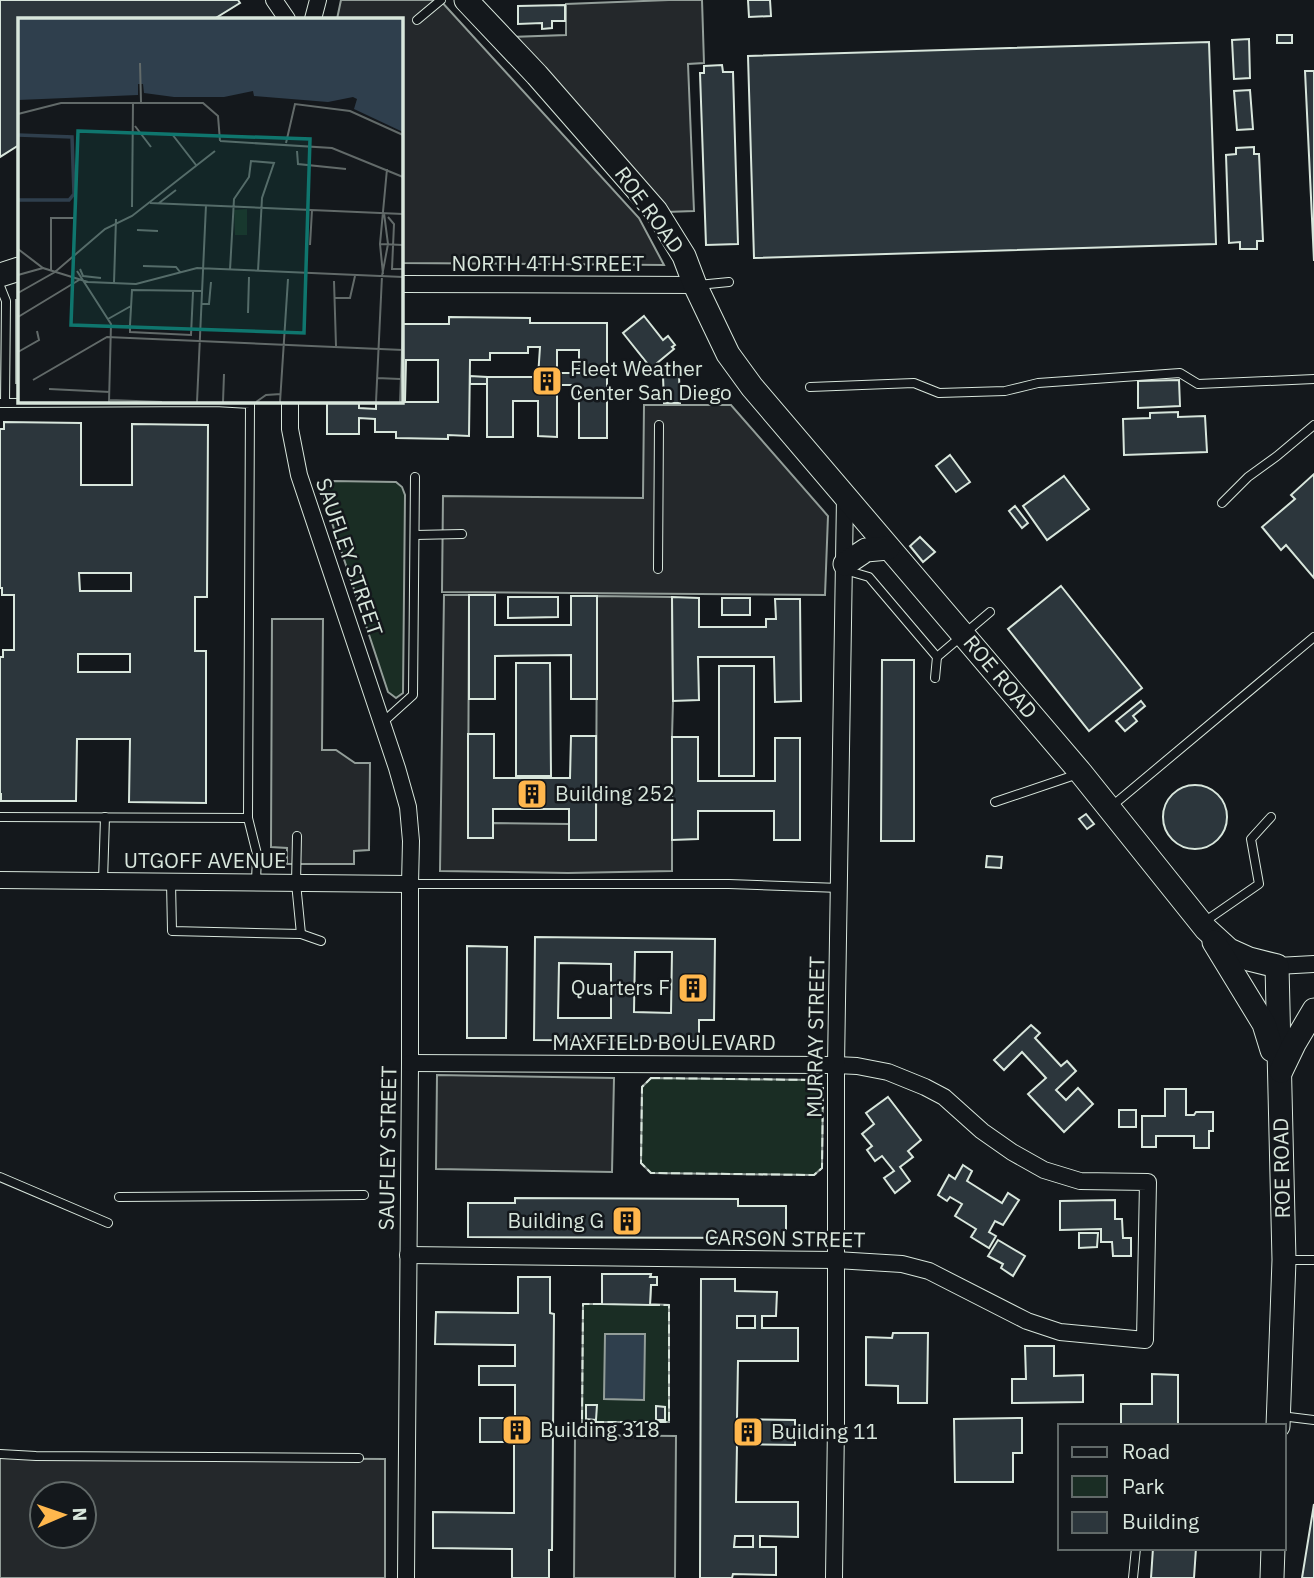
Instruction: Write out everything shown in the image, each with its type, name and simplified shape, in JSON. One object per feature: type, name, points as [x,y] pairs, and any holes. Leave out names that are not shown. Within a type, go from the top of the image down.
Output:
[{"type":"street","points":[[274,0],[286,18]]},
{"type":"street","points":[[313,18],[318,0]]},
{"type":"street","name":"ROE ROAD","points":[[466,0],[656,211],[684,256],[728,354],[752,387],[1081,773],[1204,926],[1229,950],[1249,959],[1277,965],[1284,1261],[1278,1421]]},
{"type":"street","points":[[0,275],[18,269]]},
{"type":"street","name":"NORTH 4TH STREET","points":[[402,284],[695,285]]},
{"type":"street","name":"SAUFLEY STREET","points":[[290,402],[290,429],[299,475],[408,807],[411,841],[406,1578]]},
{"type":"street","name":"MURRAY STREET","points":[[834,1578],[836,1065],[845,498]]},
{"type":"street","points":[[845,567],[866,550],[888,548]]},
{"type":"street","name":"UTGOFF AVENUE","points":[[0,880],[410,884]]},
{"type":"street","points":[[1204,926],[1264,1024],[1279,1073]]},
{"type":"street","points":[[1277,965],[1314,964]]},
{"type":"street","points":[[1279,1073],[1314,1010]]},
{"type":"street","name":"MAXFIELD BOULEVARD","points":[[410,1063],[836,1065],[888,1072],[944,1097],[982,1131],[1044,1170],[1080,1181],[1148,1182],[1145,1340]]},
{"type":"street","name":"CARSON STREET","points":[[408,1255],[836,1260],[902,1264],[929,1271],[1027,1321],[1060,1332],[1145,1340]]},
{"type":"street","points":[[1272,1578],[1273,1550]]},
{"type":"lane","points":[[417,20],[441,0]]},
{"type":"lane","points":[[695,285],[729,282]]},
{"type":"lane","points":[[0,286],[6,301],[3,403],[139,402]]},
{"type":"lane","points":[[810,387],[914,383],[939,393],[1005,391],[1038,383],[1180,373],[1198,384],[1314,379]]},
{"type":"lane","points":[[227,402],[250,404],[248,818],[257,854],[256,883]]},
{"type":"lane","points":[[658,569],[659,425]]},
{"type":"lane","points":[[1222,503],[1248,477],[1314,425]]},
{"type":"lane","name":"SAUFLEY STREET","points":[[382,724],[413,695],[415,477]]},
{"type":"lane","points":[[415,534],[462,534]]},
{"type":"lane","points":[[845,567],[869,577],[937,657]]},
{"type":"lane","points":[[935,678],[937,657],[990,612]]},
{"type":"lane","points":[[1109,808],[1314,637]]},
{"type":"lane","points":[[995,802],[1081,773]]},
{"type":"lane","points":[[0,817],[248,818]]},
{"type":"lane","points":[[103,881],[105,817]]},
{"type":"lane","points":[[1204,926],[1259,884],[1251,839],[1272,817]]},
{"type":"lane","points":[[297,836],[296,883],[300,933]]},
{"type":"lane","points":[[171,882],[172,931],[300,933],[321,941]]},
{"type":"lane","points":[[410,884],[729,884],[840,888]]},
{"type":"lane","points":[[0,1177],[108,1223]]},
{"type":"lane","points":[[119,1197],[364,1195]]},
{"type":"lane","points":[[1284,1261],[1314,1260]]},
{"type":"lane","points":[[1278,1421],[1314,1420]]},
{"type":"lane","points":[[0,1454],[359,1458]]},
{"type":"lane","points":[[1133,1578],[1136,1550]]},
{"type":"green space","points":[[332,481],[396,482],[405,495],[403,693],[396,698],[388,692],[324,499],[324,489]]},
{"type":"green space","points":[[651,1078],[815,1080],[823,1088],[822,1168],[814,1175],[651,1173],[641,1163],[642,1087]]},
{"type":"green space","points":[[602,1274],[651,1274],[651,1277],[657,1277],[657,1285],[651,1285],[650,1304],[669,1305],[669,1422],[582,1422],[583,1304],[602,1304]]},
{"type":"shaded area","points":[[341,0],[440,0],[639,218],[664,265],[402,263],[402,18],[337,18]]},
{"type":"shaded area","points":[[702,0],[704,63],[688,64],[694,211],[666,212],[511,37],[566,35],[566,4]]},
{"type":"shaded area","points":[[16,300],[18,300],[18,383]]},
{"type":"shaded area","points":[[644,405],[731,405],[828,516],[825,595],[442,592],[443,496],[643,498]]},
{"type":"shaded area","points":[[444,595],[469,595],[468,837],[493,838],[493,823],[569,824],[569,840],[596,840],[597,596],[672,597],[672,871],[440,871]]},
{"type":"shaded area","points":[[272,619],[323,619],[322,750],[336,750],[355,763],[370,763],[369,850],[354,851],[354,864],[287,864],[287,848],[271,847]]},
{"type":"shaded area","points":[[437,1075],[614,1078],[612,1172],[436,1169]]},
{"type":"shaded area","points":[[575,1435],[676,1436],[675,1578],[574,1578]]},
{"type":"shaded area","points":[[0,1457],[385,1459],[385,1578],[0,1578]]},
{"type":"water","points":[[605,1334],[645,1334],[644,1400],[604,1399]]},
{"type":"building","points":[[0,0],[238,0],[240,3],[216,18],[18,18],[18,146],[0,157]]},
{"type":"building","points":[[748,0],[770,0],[771,16],[749,17]]},
{"type":"building","points":[[565,5],[565,21],[552,21],[552,28],[542,29],[542,23],[518,24],[518,6]]},
{"type":"building","points":[[1277,35],[1292,35],[1292,43],[1277,43]]},
{"type":"building","points":[[1249,39],[1250,78],[1234,79],[1232,40]]},
{"type":"building","points":[[1209,42],[1216,244],[754,258],[748,56]]},
{"type":"building","points":[[722,65],[723,72],[733,72],[738,244],[706,245],[700,73],[704,73],[704,66]]},
{"type":"building","points":[[1305,71],[1314,71],[1314,261]]},
{"type":"building","points":[[1250,90],[1253,129],[1237,130],[1234,91]]},
{"type":"building","points":[[1254,147],[1254,154],[1259,154],[1263,241],[1257,241],[1257,249],[1240,249],[1240,242],[1229,243],[1226,155],[1236,154],[1236,148]]},
{"type":"building","points":[[644,316],[663,340],[668,336],[675,345],[672,347],[674,349],[651,368],[623,333]]},
{"type":"building","name":"Fleet Weather Center San Diego","points":[[449,317],[530,318],[530,323],[607,323],[607,438],[579,438],[579,385],[557,385],[557,437],[538,436],[538,401],[513,401],[513,437],[487,437],[487,377],[538,377],[540,347],[528,347],[528,353],[490,353],[490,360],[470,360],[469,436],[448,435],[448,439],[396,438],[396,432],[375,432],[375,419],[359,418],[359,434],[327,434],[327,402],[359,402],[359,408],[376,409],[376,402],[402,402],[402,324],[449,324]],"holes":[[[557,350],[579,350],[579,373],[557,373]],[[406,360],[438,360],[438,402],[405,402]]]},
{"type":"building","points":[[679,375],[680,403],[664,403],[663,376]]},
{"type":"building","points":[[470,376],[487,377],[487,384],[470,384]]},
{"type":"building","points":[[1179,380],[1180,406],[1138,408],[1138,381]]},
{"type":"building","points":[[1178,412],[1178,417],[1205,416],[1207,452],[1124,455],[1123,419],[1150,418],[1150,413]]},
{"type":"building","points":[[4,422],[81,423],[81,485],[132,485],[132,424],[208,425],[207,597],[195,597],[195,651],[206,651],[206,803],[129,802],[130,739],[77,739],[76,801],[1,801],[0,657],[3,657],[3,650],[14,650],[14,595],[2,595],[0,588],[0,429],[4,429]],"holes":[[[79,573],[131,573],[131,591],[80,591]],[[78,654],[130,654],[130,672],[78,672]]]},
{"type":"building","points":[[950,455],[970,482],[956,492],[936,466]]},
{"type":"building","points":[[1314,474],[1314,578],[1286,545],[1281,550],[1262,527],[1295,499],[1291,495]]},
{"type":"building","points":[[1064,476],[1089,509],[1047,540],[1023,506]]},
{"type":"building","points":[[1015,506],[1028,523],[1022,528],[1009,511]]},
{"type":"building","points":[[920,537],[935,552],[923,562],[910,546]]},
{"type":"building","points":[[1061,586],[1142,688],[1089,731],[1008,629]]},
{"type":"building","points":[[469,595],[495,595],[495,625],[571,625],[571,596],[597,596],[597,699],[571,699],[571,655],[495,656],[495,699],[469,699]]},
{"type":"building","points":[[508,597],[558,597],[558,617],[508,618]]},
{"type":"building","points":[[672,597],[699,598],[699,627],[766,627],[766,619],[776,619],[775,599],[800,599],[801,701],[775,702],[774,657],[698,657],[699,700],[673,701]]},
{"type":"building","points":[[722,598],[750,598],[750,615],[722,615]]},
{"type":"building","points":[[882,660],[914,660],[914,841],[881,841]]},
{"type":"building","name":"Building 252","points":[[516,663],[550,663],[551,776],[516,776]]},
{"type":"building","points":[[719,666],[754,666],[754,776],[719,776]]},
{"type":"building","points":[[1141,701],[1145,706],[1133,716],[1137,721],[1125,731],[1116,721]]},
{"type":"building","name":"Building 252","points":[[468,734],[494,734],[494,778],[570,778],[571,736],[596,736],[596,840],[569,840],[569,809],[493,809],[493,838],[468,838]]},
{"type":"building","points":[[672,737],[698,737],[698,781],[775,781],[775,738],[800,738],[800,840],[774,840],[774,811],[698,811],[698,839],[672,840]]},
{"type":"building","points":[[1189,785],[1201,785],[1218,794],[1225,805],[1225,829],[1218,840],[1201,849],[1189,849],[1177,844],[1168,835],[1163,823],[1163,811],[1168,799],[1177,790]]},
{"type":"building","points":[[1086,814],[1094,824],[1087,829],[1079,819]]},
{"type":"building","points":[[987,856],[1002,857],[1001,868],[986,867]]},
{"type":"building","name":"Quarters F","points":[[535,937],[715,939],[714,1020],[699,1020],[699,1041],[534,1040]],"holes":[[[635,952],[672,952],[671,1013],[634,1012]],[[559,963],[611,964],[611,1018],[558,1018]]]},
{"type":"building","points":[[467,946],[507,947],[506,1038],[467,1038]]},
{"type":"building","points":[[1031,1025],[1040,1033],[1035,1038],[1061,1066],[1067,1061],[1076,1071],[1056,1090],[1066,1100],[1078,1088],[1093,1104],[1064,1132],[1028,1094],[1046,1078],[1022,1052],[1004,1070],[994,1060]]},
{"type":"building","points":[[1165,1089],[1186,1089],[1186,1115],[1213,1112],[1209,1148],[1194,1148],[1194,1136],[1156,1136],[1156,1147],[1142,1147],[1142,1116],[1165,1116]]},
{"type":"building","points":[[888,1097],[921,1140],[908,1151],[913,1157],[900,1167],[910,1181],[895,1193],[884,1178],[894,1171],[882,1156],[875,1161],[867,1150],[872,1146],[862,1134],[874,1124],[866,1113]]},
{"type":"building","points":[[1119,1110],[1136,1110],[1136,1127],[1119,1127]]},
{"type":"building","points":[[963,1165],[972,1171],[967,1181],[1002,1203],[1008,1193],[1019,1200],[1003,1225],[995,1221],[989,1232],[996,1236],[989,1248],[971,1237],[976,1229],[955,1216],[962,1204],[950,1197],[947,1201],[938,1195],[949,1175],[955,1179]]},
{"type":"building","name":"Building G","points":[[515,1198],[738,1199],[738,1206],[786,1206],[786,1238],[468,1237],[468,1203],[515,1203]]},
{"type":"building","points":[[1115,1200],[1115,1219],[1122,1219],[1123,1238],[1131,1238],[1131,1256],[1113,1256],[1112,1242],[1101,1242],[1101,1229],[1060,1230],[1060,1201]]},
{"type":"building","points":[[1079,1233],[1098,1233],[1097,1247],[1079,1248]]},
{"type":"building","points":[[998,1240],[1025,1256],[1013,1276],[1001,1268],[1003,1264],[988,1256]]},
{"type":"building","points":[[602,1274],[651,1274],[650,1277],[657,1277],[657,1285],[651,1285],[650,1305],[602,1304]]},
{"type":"building","name":"Building 318","points":[[518,1277],[550,1277],[550,1313],[554,1314],[552,1550],[549,1550],[549,1578],[512,1578],[512,1549],[433,1548],[433,1512],[514,1513],[514,1442],[480,1442],[480,1418],[515,1418],[515,1385],[479,1385],[479,1366],[515,1366],[515,1345],[435,1344],[436,1312],[518,1313]]},
{"type":"building","name":"Building 11","points":[[701,1279],[735,1279],[735,1291],[777,1292],[776,1316],[762,1316],[762,1328],[798,1328],[798,1361],[738,1361],[737,1419],[795,1420],[795,1445],[737,1444],[736,1502],[798,1502],[798,1537],[760,1536],[760,1547],[776,1547],[776,1575],[733,1574],[732,1578],[700,1578]],"holes":[[[737,1316],[755,1316],[755,1328],[737,1328]],[[735,1536],[753,1536],[753,1547],[734,1547]]]},
{"type":"building","points":[[893,1333],[928,1333],[927,1403],[898,1403],[898,1386],[866,1385],[866,1337],[892,1338]]},
{"type":"building","points":[[1025,1346],[1054,1346],[1054,1376],[1083,1375],[1083,1402],[1012,1403],[1012,1379],[1026,1379]]},
{"type":"building","points":[[1152,1374],[1178,1375],[1178,1424],[1121,1424],[1121,1404],[1152,1404]]},
{"type":"building","points":[[586,1405],[597,1405],[596,1420],[586,1419]]},
{"type":"building","points":[[656,1406],[665,1407],[665,1420],[656,1420]]},
{"type":"building","points":[[1022,1418],[1022,1453],[1013,1453],[1013,1482],[955,1482],[954,1419]]},
{"type":"building","points":[[1314,1504],[1314,1578],[1302,1578]]},
{"type":"building","points":[[1153,1550],[1196,1550],[1194,1578],[1151,1578]]},
{"type":"fence","points":[[651,1078],[815,1080],[823,1088],[822,1168],[814,1175],[651,1173],[641,1163],[642,1087],[651,1078]]},
{"type":"fence","points":[[602,1304],[583,1304],[582,1422],[669,1422],[669,1305],[650,1305]]},
{"type":"place","name":"Fleet Weather Center San Diego","points":[[547,381]]},
{"type":"place","name":"Building 252","points":[[532,794]]},
{"type":"place","name":"Quarters F","points":[[693,988]]},
{"type":"place","name":"Building G","points":[[627,1221]]},
{"type":"place","name":"Building 318","points":[[517,1430]]},
{"type":"place","name":"Building 11","points":[[748,1432]]}]
